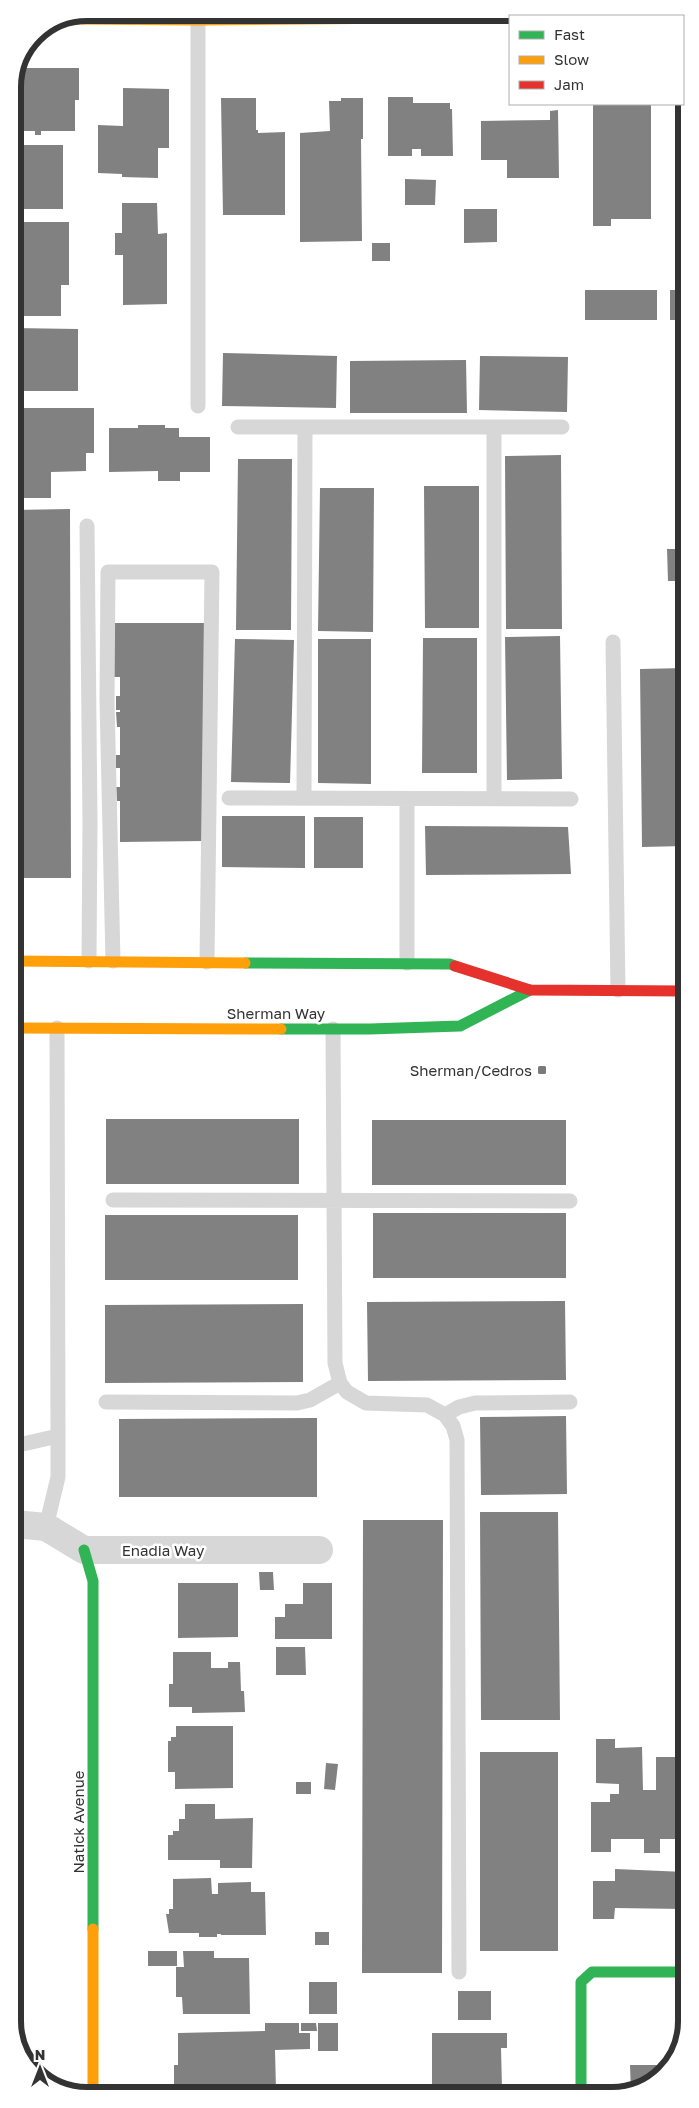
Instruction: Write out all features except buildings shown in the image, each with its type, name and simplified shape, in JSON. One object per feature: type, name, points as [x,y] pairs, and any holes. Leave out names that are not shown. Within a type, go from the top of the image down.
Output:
[{"type":"main road","name":"Sherman Way","points":[[21,961],[450,964],[530,990],[678,991]]},
{"type":"main road","name":"Sherman Way","points":[[21,1028],[460,1026],[530,990]]},
{"type":"main road","name":"Natick Avenue","points":[[84,1550],[93,1580],[93,2087]]},
{"type":"main road","points":[[581,2087],[581,1982],[592,1972],[678,1972]]},
{"type":"street","points":[[21,1525],[46,1527],[84,1550]]},
{"type":"street","name":"Enadia Way","points":[[84,1550],[319,1550]]},
{"type":"lane","points":[[198,21],[198,406]]},
{"type":"lane","points":[[304,798],[306,426]]},
{"type":"lane","points":[[238,427],[562,427]]},
{"type":"lane","points":[[494,427],[494,798]]},
{"type":"lane","points":[[87,526],[90,823],[89,961]]},
{"type":"lane","points":[[113,961],[107,700],[108,572],[212,572],[207,962]]},
{"type":"lane","points":[[613,642],[618,990]]},
{"type":"lane","points":[[229,798],[570,799]]},
{"type":"lane","points":[[407,799],[407,963]]},
{"type":"lane","points":[[46,1527],[58,1477],[56,1028]]},
{"type":"lane","points":[[333,1028],[335,1363],[340,1383],[347,1392],[366,1403],[427,1405],[445,1415],[453,1426],[457,1440],[459,1972]]},
{"type":"lane","points":[[113,1200],[570,1201]]},
{"type":"lane","points":[[106,1402],[297,1403],[310,1400],[340,1383]]},
{"type":"lane","points":[[445,1415],[459,1407],[475,1403],[570,1402]]},
{"type":"lane","points":[[21,1444],[58,1436]]},
{"type":"traffic: fast","points":[[245,963],[450,964],[455,966]]},
{"type":"traffic: fast","points":[[281,1029],[460,1026],[530,990]]},
{"type":"traffic: fast","points":[[84,1550],[93,1581],[93,1929]]},
{"type":"traffic: fast","points":[[581,2087],[581,1982],[592,1972],[678,1972]]},
{"type":"traffic: slow","points":[[21,961],[245,963]]},
{"type":"traffic: slow","points":[[21,1028],[281,1029]]},
{"type":"traffic: slow","points":[[93,1929],[93,2087]]},
{"type":"traffic: jam","points":[[455,966],[530,990],[678,991]]},
{"type":"place","name":"Sherman/Cedros","points":[[542,1070]]}]
